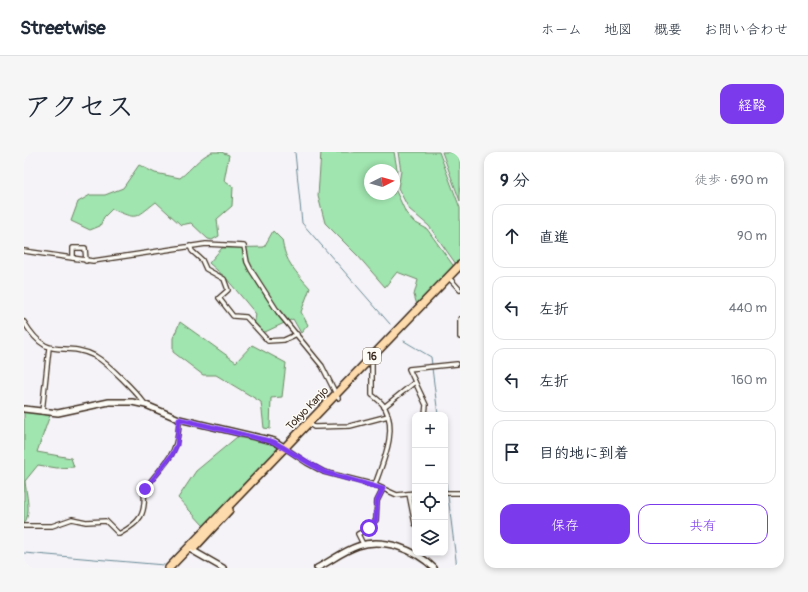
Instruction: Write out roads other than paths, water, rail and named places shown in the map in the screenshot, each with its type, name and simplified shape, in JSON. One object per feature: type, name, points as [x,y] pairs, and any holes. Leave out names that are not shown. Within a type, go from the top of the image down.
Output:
[{"type":"highway","name":"Tokyo Kanjo","points":[[169,568],[337,396],[460,265]]},
{"type":"highway","name":"Tokyo Kanjo","points":[[286,448],[311,425],[337,396],[460,271]]},
{"type":"highway","name":"Tokyo Kanjo","points":[[175,568],[189,549]]},
{"type":"street","points":[[24,251],[86,261],[190,246],[213,244],[244,246],[247,262],[251,270],[261,283],[278,312],[322,366],[337,396]]},
{"type":"street","points":[[190,246],[192,251],[202,260],[206,269],[224,279],[228,290],[219,298],[233,316],[244,315],[268,341],[284,340],[297,334]]},
{"type":"street","points":[[73,258],[73,248],[84,248],[86,261]]},
{"type":"street","points":[[451,280],[460,290]]},
{"type":"street","points":[[460,319],[460,337]]},
{"type":"street","points":[[24,322],[37,340],[49,348],[74,351],[95,357],[105,364],[146,405]]},
{"type":"street","points":[[42,412],[49,348]]},
{"type":"street","points":[[372,362],[372,395],[384,407],[388,416],[388,443],[375,486]]},
{"type":"street","points":[[425,412],[426,405],[409,369],[457,364]]},
{"type":"street","points":[[384,407],[415,382]]},
{"type":"street","points":[[24,409],[42,412],[66,412],[108,402],[124,401],[146,405],[179,419],[274,442],[324,472],[375,486],[397,495],[412,494]]},
{"type":"street","points":[[311,425],[314,427],[350,426],[388,416]]},
{"type":"street","points":[[24,526],[52,526],[72,519],[86,522],[102,520],[106,521],[119,534],[133,526],[145,507],[144,490],[172,455],[177,445],[179,419]]},
{"type":"street","points":[[363,544],[358,534],[369,528],[376,520],[377,501],[383,489]]},
{"type":"street","points":[[448,493],[460,493]]},
{"type":"street","points":[[409,494],[414,520]]},
{"type":"street","points":[[317,568],[363,544],[380,543],[412,552]]},
{"type":"street","points":[[189,549],[223,568]]},
{"type":"street","points":[[420,556],[434,568]]},
{"type":"waterway","points":[[295,152],[302,223],[390,324]]},
{"type":"waterway","points":[[404,341],[431,357],[432,365]]},
{"type":"waterway","points":[[432,368],[438,412]]},
{"type":"waterway","points":[[448,496],[457,568]]},
{"type":"waterway","points":[[24,553],[164,565]]}]
